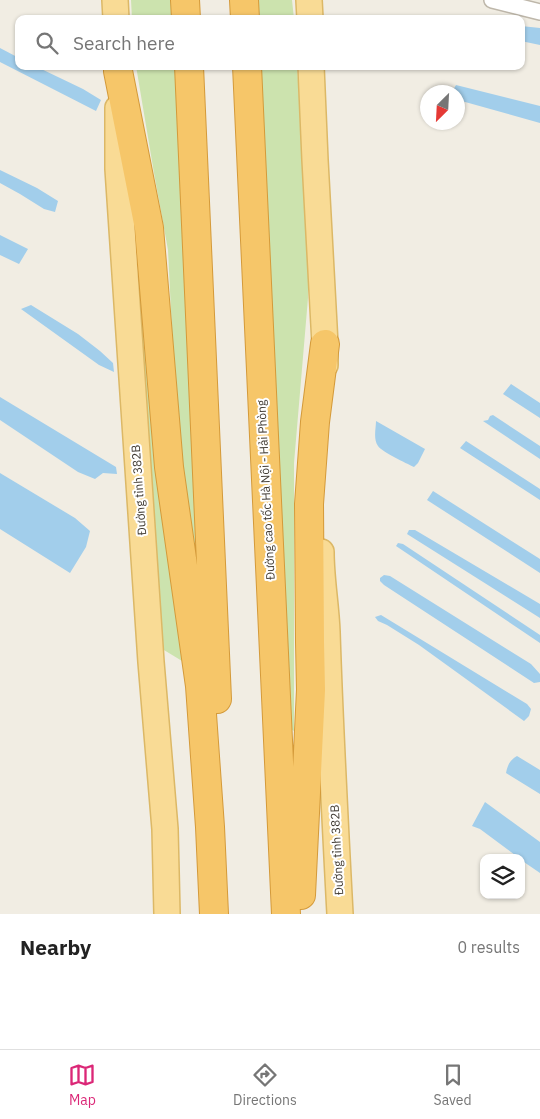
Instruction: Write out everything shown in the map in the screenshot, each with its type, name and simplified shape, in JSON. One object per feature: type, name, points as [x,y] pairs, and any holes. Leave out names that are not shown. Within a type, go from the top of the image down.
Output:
[{"type":"highway","points":[[186,0],[186,15]]},
{"type":"highway","points":[[244,0],[245,15]]},
{"type":"highway","points":[[118,70],[150,228],[169,467],[200,686],[214,914]]},
{"type":"highway","points":[[188,70],[228,914]]},
{"type":"highway","name":"Đường cao tốc Hà Nội - Hải Phòng","points":[[247,70],[286,914]]},
{"type":"highway","points":[[300,914],[311,690],[309,504],[315,422],[326,344]]},
{"type":"main road","points":[[115,0],[116,15]]},
{"type":"main road","points":[[309,0],[310,15]]},
{"type":"main road","name":"Đường tỉnh 382B","points":[[118,70],[118,169],[151,662],[165,829],[167,914]]},
{"type":"main road","name":"Đường tỉnh 382B","points":[[311,70],[326,344],[321,480],[321,562],[326,610],[331,755],[340,914]]},
{"type":"street","points":[[492,0],[540,12]]},
{"type":"green space","points":[[131,0],[178,0],[179,15],[132,15]]},
{"type":"green space","points":[[246,0],[292,0],[294,15],[247,15]]},
{"type":"green space","points":[[137,70],[181,70],[206,629],[178,454],[168,250]]},
{"type":"green space","points":[[249,70],[297,70],[308,231],[308,298],[294,463],[294,731],[280,722]]},
{"type":"green space","points":[[130,203],[138,226],[187,664],[159,647]]},
{"type":"water","points":[[525,26],[540,28],[540,45],[525,42]]},
{"type":"water","points":[[0,48],[15,56],[15,70],[0,62]]},
{"type":"water","points":[[16,70],[43,70],[83,89],[101,100],[96,111]]},
{"type":"water","points":[[465,87],[540,106],[540,123],[465,102]]},
{"type":"water","points":[[0,170],[37,188],[58,201],[55,212],[44,209],[0,183]]},
{"type":"water","points":[[0,235],[28,249],[19,264],[0,255]]},
{"type":"water","points":[[31,305],[78,334],[100,351],[113,363],[114,372],[99,365],[21,309]]},
{"type":"water","points":[[511,384],[540,403],[540,418],[503,394]]},
{"type":"water","points":[[0,397],[116,467],[117,474],[103,473],[95,479],[78,472],[0,420]]},
{"type":"water","points":[[493,415],[540,446],[540,459],[483,421],[488,420]]},
{"type":"water","points":[[376,421],[425,449],[414,467],[378,446],[375,437]]},
{"type":"water","points":[[466,441],[540,489],[540,500],[460,448]]},
{"type":"water","points":[[0,473],[75,518],[90,531],[86,547],[70,573],[0,529]]},
{"type":"water","points":[[433,491],[540,559],[540,573],[427,500]]},
{"type":"water","points":[[409,530],[415,530],[540,604],[540,618],[407,534]]},
{"type":"water","points":[[398,543],[403,544],[540,635],[540,643],[396,546]]},
{"type":"water","points":[[384,575],[390,576],[531,664],[540,674],[540,682],[534,683],[384,585],[380,578]]},
{"type":"water","points":[[381,615],[527,704],[531,709],[529,716],[524,721],[419,645],[378,621],[375,617]]},
{"type":"water","points":[[517,756],[540,770],[540,794],[506,773],[510,763]]},
{"type":"water","points":[[485,802],[540,842],[540,873],[525,863],[525,854],[514,854],[480,829],[472,826]]}]
